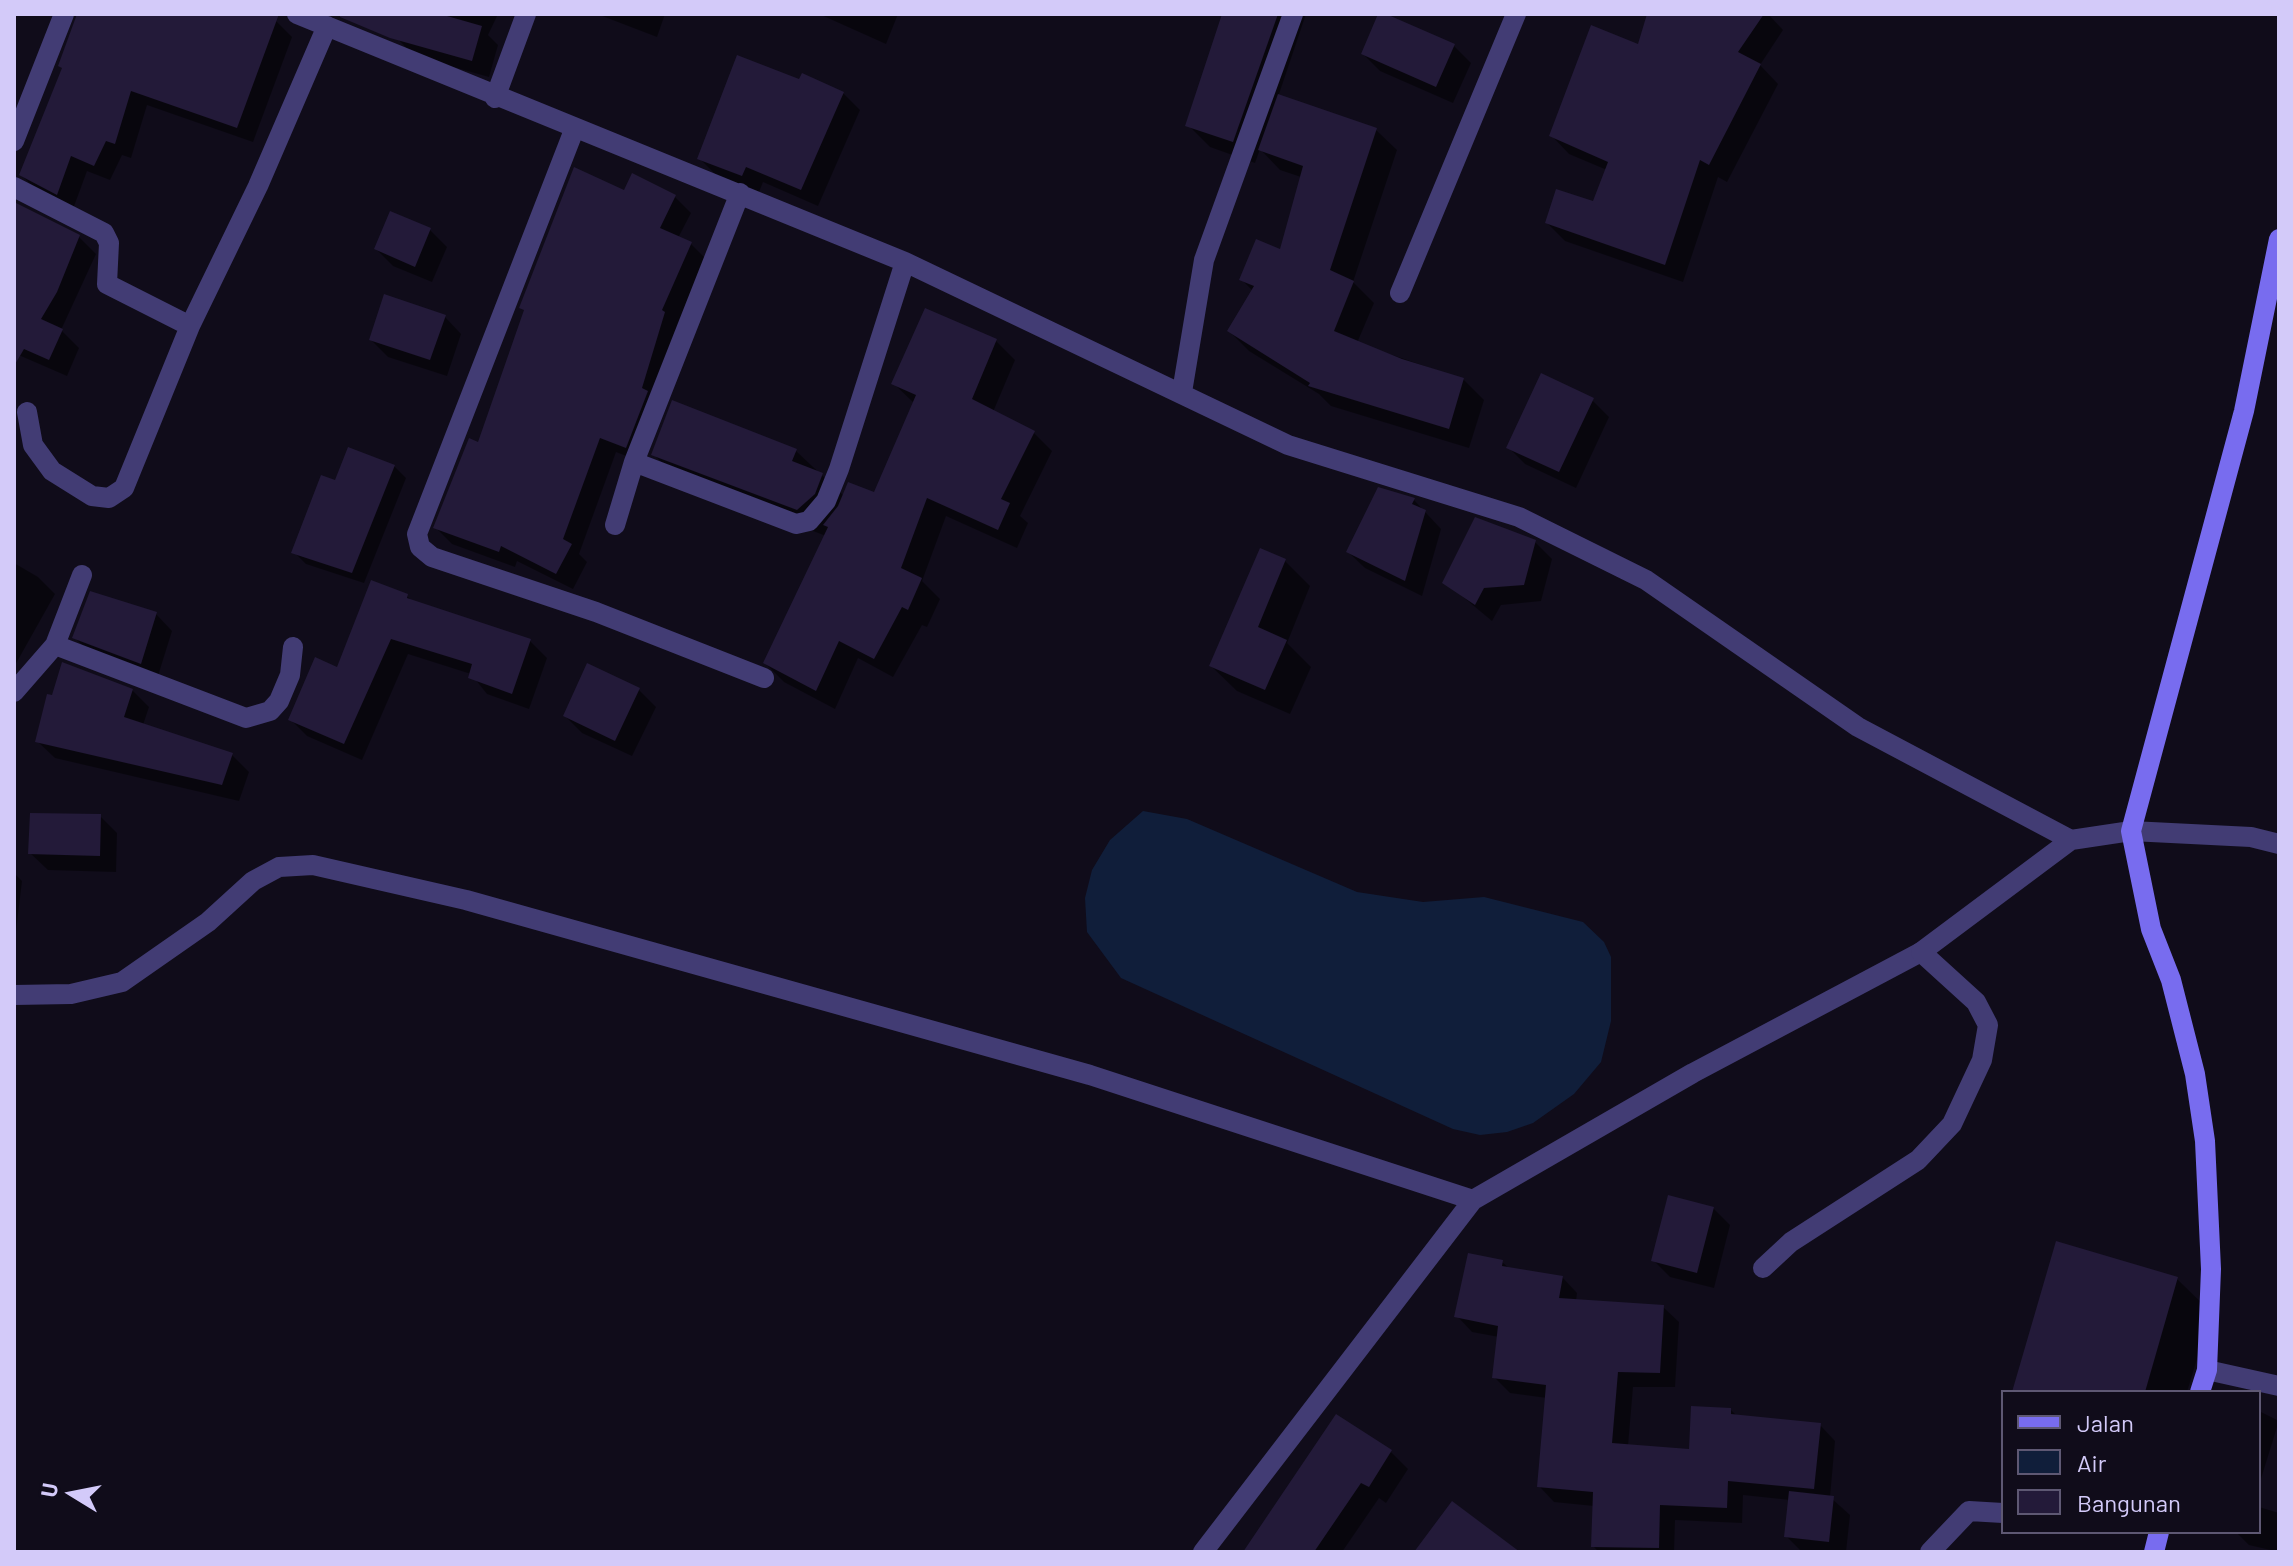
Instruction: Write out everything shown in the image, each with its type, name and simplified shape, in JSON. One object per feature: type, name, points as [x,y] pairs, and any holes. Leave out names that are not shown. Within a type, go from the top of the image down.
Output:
[{"type":"street","points":[[14,141],[64,14]]},
{"type":"street","points":[[495,98],[526,14]]},
{"type":"street","points":[[1182,392],[1204,260],[1293,14]]},
{"type":"street","points":[[1400,293],[1516,14]]},
{"type":"street","points":[[302,15],[495,98],[740,193],[905,262],[1288,445],[1519,517],[1646,580],[1858,727],[2071,840]]},
{"type":"street","points":[[27,412],[33,445],[52,471],[92,496],[109,498],[124,488],[190,326],[258,186],[327,26]]},
{"type":"street","points":[[574,130],[417,534],[420,547],[432,557],[596,612],[764,678]]},
{"type":"street","points":[[14,187],[104,233],[109,243],[104,279],[107,284],[190,326]]},
{"type":"street","points":[[615,525],[634,462],[740,193]]},
{"type":"street","points":[[2201,1390],[2207,1370],[2211,1255],[2203,1128],[2195,1074],[2171,980],[2151,929],[2131,831],[2244,411],[2279,239]]},
{"type":"street","points":[[634,462],[796,524],[809,521],[826,501],[839,469],[905,262]]},
{"type":"street","points":[[14,692],[55,645],[82,575]]},
{"type":"street","points":[[55,645],[246,718],[270,711],[279,701],[290,675],[293,647]]},
{"type":"street","points":[[1203,1552],[1473,1200],[1693,1073],[1921,952],[2071,840],[2131,831],[2251,837],[2279,844]]},
{"type":"street","points":[[14,995],[71,994],[122,982],[208,922],[253,881],[279,867],[313,865],[466,900],[1075,1070],[1473,1200]]},
{"type":"street","points":[[1763,1268],[1791,1242],[1918,1160],[1952,1124],[1982,1060],[1988,1025],[1976,1002],[1921,952]]},
{"type":"street","points":[[2207,1370],[2279,1386]]},
{"type":"street","points":[[1930,1552],[1969,1511],[2001,1513]]},
{"type":"water","points":[[1143,811],[1187,819],[1357,892],[1423,902],[1484,897],[1583,922],[1604,942],[1611,957],[1611,1021],[1601,1062],[1574,1094],[1533,1123],[1507,1132],[1480,1135],[1453,1129],[1121,978],[1087,932],[1085,898],[1092,870],[1110,840]]},
{"type":"building","points":[[77,14],[279,14],[237,128],[131,91],[115,144],[106,141],[94,166],[71,156],[57,195],[19,175],[62,68],[58,66]]},
{"type":"building","points":[[340,14],[440,14],[482,26],[472,61],[390,38],[340,17]]},
{"type":"building","points":[[1222,14],[1278,14],[1233,142],[1185,126]]},
{"type":"building","points":[[1378,14],[1386,14],[1455,44],[1436,87],[1361,54]]},
{"type":"building","points":[[1647,14],[1764,14],[1738,52],[1761,64],[1709,165],[1700,160],[1665,265],[1545,223],[1556,189],[1593,201],[1608,162],[1549,136],[1591,25],[1638,44]]},
{"type":"building","points":[[737,55],[799,79],[802,73],[844,92],[801,190],[746,167],[742,176],[697,159]]},
{"type":"building","points":[[1278,94],[1377,128],[1330,270],[1354,281],[1334,331],[1402,359],[1464,378],[1449,429],[1308,386],[1310,383],[1227,331],[1254,286],[1239,280],[1256,239],[1280,249],[1303,166],[1258,150]]},
{"type":"building","points":[[574,167],[624,190],[632,173],[676,195],[660,228],[692,242],[662,310],[665,312],[642,388],[648,391],[626,448],[600,438],[563,539],[572,544],[556,574],[501,546],[499,552],[433,528],[469,438],[478,442],[524,310],[519,308]]},
{"type":"building","points":[[14,202],[80,235],[57,292],[41,319],[63,329],[49,360],[24,349],[14,366]]},
{"type":"building","points":[[390,211],[431,228],[415,267],[374,249]]},
{"type":"building","points":[[384,294],[446,315],[430,360],[369,340]]},
{"type":"building","points":[[925,308],[997,339],[972,399],[1035,431],[1001,499],[1010,503],[998,530],[927,498],[901,568],[922,578],[908,610],[902,607],[874,659],[839,641],[816,691],[763,663],[828,527],[823,525],[838,506],[848,482],[874,492],[916,395],[891,384]]},
{"type":"building","points":[[1541,373],[1594,398],[1559,472],[1506,448]]},
{"type":"building","points":[[672,400],[797,449],[792,461],[823,473],[815,494],[797,510],[651,455]]},
{"type":"building","points":[[348,447],[395,465],[352,573],[291,553],[321,475],[335,480]]},
{"type":"building","points":[[1378,487],[1415,498],[1412,504],[1426,510],[1405,581],[1346,552]]},
{"type":"building","points":[[1475,517],[1536,540],[1524,585],[1484,588],[1475,605],[1442,583]]},
{"type":"building","points":[[1260,548],[1286,559],[1258,627],[1287,640],[1265,690],[1209,666]]},
{"type":"building","points":[[371,580],[408,594],[407,598],[531,639],[512,694],[468,678],[472,664],[391,639],[344,744],[288,720],[315,657],[337,667]]},
{"type":"building","points":[[90,591],[157,612],[141,664],[72,638]]},
{"type":"building","points":[[62,662],[133,689],[124,717],[233,753],[222,785],[35,742],[47,694],[52,695]]},
{"type":"building","points":[[587,663],[640,688],[615,741],[563,716]]},
{"type":"building","points":[[30,813],[101,814],[100,856],[28,854]]},
{"type":"building","points":[[1668,1195],[1714,1207],[1697,1273],[1651,1261]]},
{"type":"building","points":[[2056,1241],[2178,1277],[2146,1390],[2013,1390]]},
{"type":"building","points":[[1468,1253],[1503,1260],[1502,1266],[1563,1276],[1559,1298],[1664,1305],[1660,1373],[1618,1372],[1612,1443],[1689,1449],[1691,1406],[1731,1408],[1731,1414],[1821,1423],[1814,1489],[1728,1481],[1727,1508],[1660,1505],[1659,1548],[1591,1547],[1593,1492],[1537,1487],[1546,1385],[1492,1378],[1498,1326],[1454,1317]]},
{"type":"building","points":[[1336,1414],[1392,1450],[1369,1487],[1361,1483],[1314,1552],[1243,1552]]},
{"type":"building","points":[[1789,1491],[1834,1496],[1829,1542],[1784,1537]]},
{"type":"building","points":[[1452,1501],[1520,1552],[1414,1552]]}]
